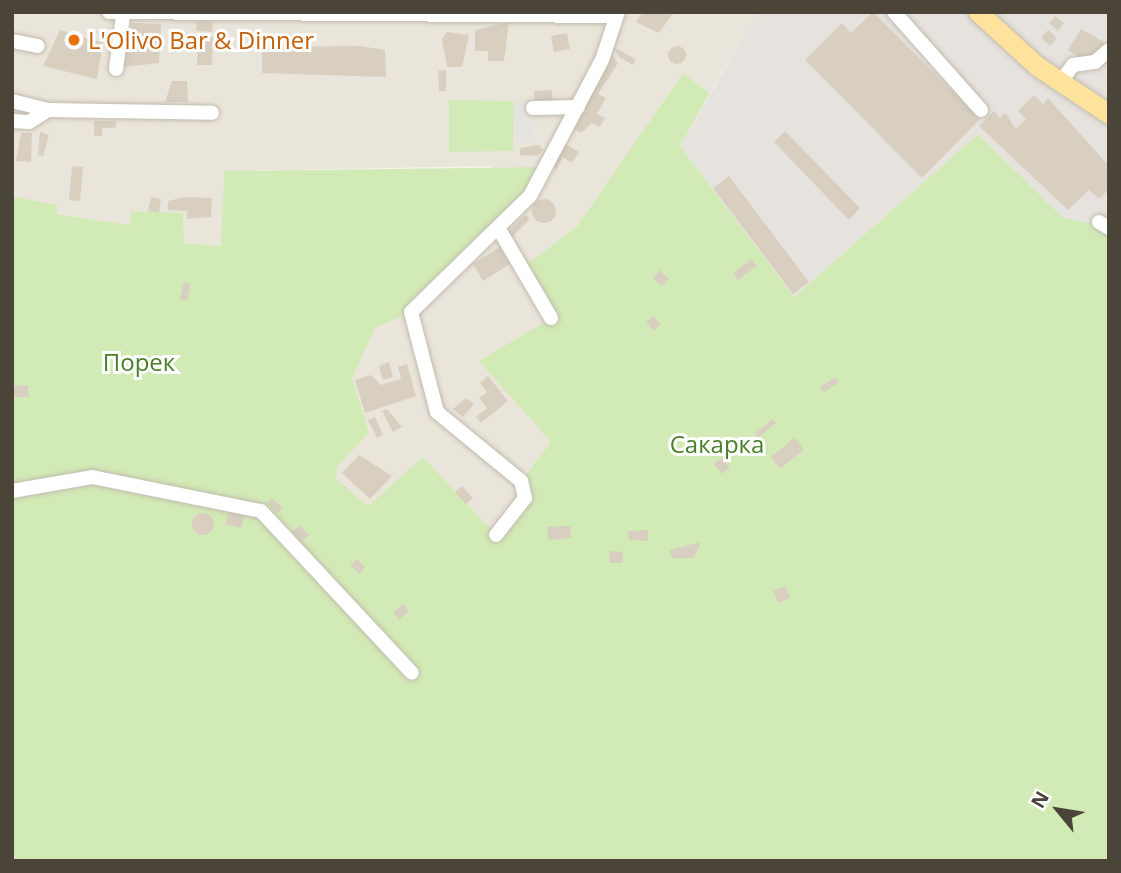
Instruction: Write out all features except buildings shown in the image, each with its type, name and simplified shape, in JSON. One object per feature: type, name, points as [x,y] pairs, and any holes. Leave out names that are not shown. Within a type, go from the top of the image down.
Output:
[{"type":"main road","points":[[978,12],[1060,83],[1109,114]]},
{"type":"street","points":[[894,12],[981,110]]},
{"type":"street","points":[[116,69],[124,14],[616,14],[578,107],[530,196],[500,230],[411,312],[437,412],[521,481],[526,498],[496,535]]},
{"type":"street","points":[[12,41],[38,47]]},
{"type":"street","points":[[1060,83],[1073,65],[1095,62],[1109,50]]},
{"type":"street","points":[[12,101],[48,110],[212,113]]},
{"type":"street","points":[[533,108],[578,107]]},
{"type":"street","points":[[12,121],[29,122],[48,110]]},
{"type":"street","points":[[500,230],[551,318]]},
{"type":"street","points":[[12,491],[92,477],[261,511],[412,673]]},
{"type":"shaded area","points":[[12,12],[758,12],[710,93],[683,73],[577,226],[523,268],[551,318],[480,361],[551,442],[521,481],[525,498],[496,535],[368,506],[335,479],[338,466],[369,432],[352,378],[361,350],[375,328],[411,312],[491,166],[224,171],[222,246],[184,243],[183,214],[131,211],[130,225],[57,214],[56,205],[12,196]]},
{"type":"shaded area","points":[[758,12],[1109,12],[1109,228],[1062,217],[978,134],[794,297],[680,146]]},
{"type":"shaded area","points":[[515,101],[533,101],[533,142],[515,142]]},
{"type":"green space","points":[[683,73],[710,93],[680,146],[794,297],[978,134],[1062,217],[1109,228],[1109,861],[12,861],[12,196],[57,205],[57,214],[130,225],[131,211],[183,213],[184,243],[221,246],[224,171],[545,167],[530,196],[411,312],[375,328],[352,378],[369,432],[338,466],[335,478],[368,506],[423,457],[496,535],[525,498],[521,481],[551,442],[479,361],[551,318],[523,268],[577,226]]},
{"type":"green space","points":[[449,100],[514,101],[513,151],[449,152]]},
{"type":"place","name":"L'Olivo Bar & Dinner","points":[[74,40]]},
{"type":"park label","name":"Порек","points":[[139,362]]},
{"type":"park label","name":"Сакарка","points":[[717,444]]}]
